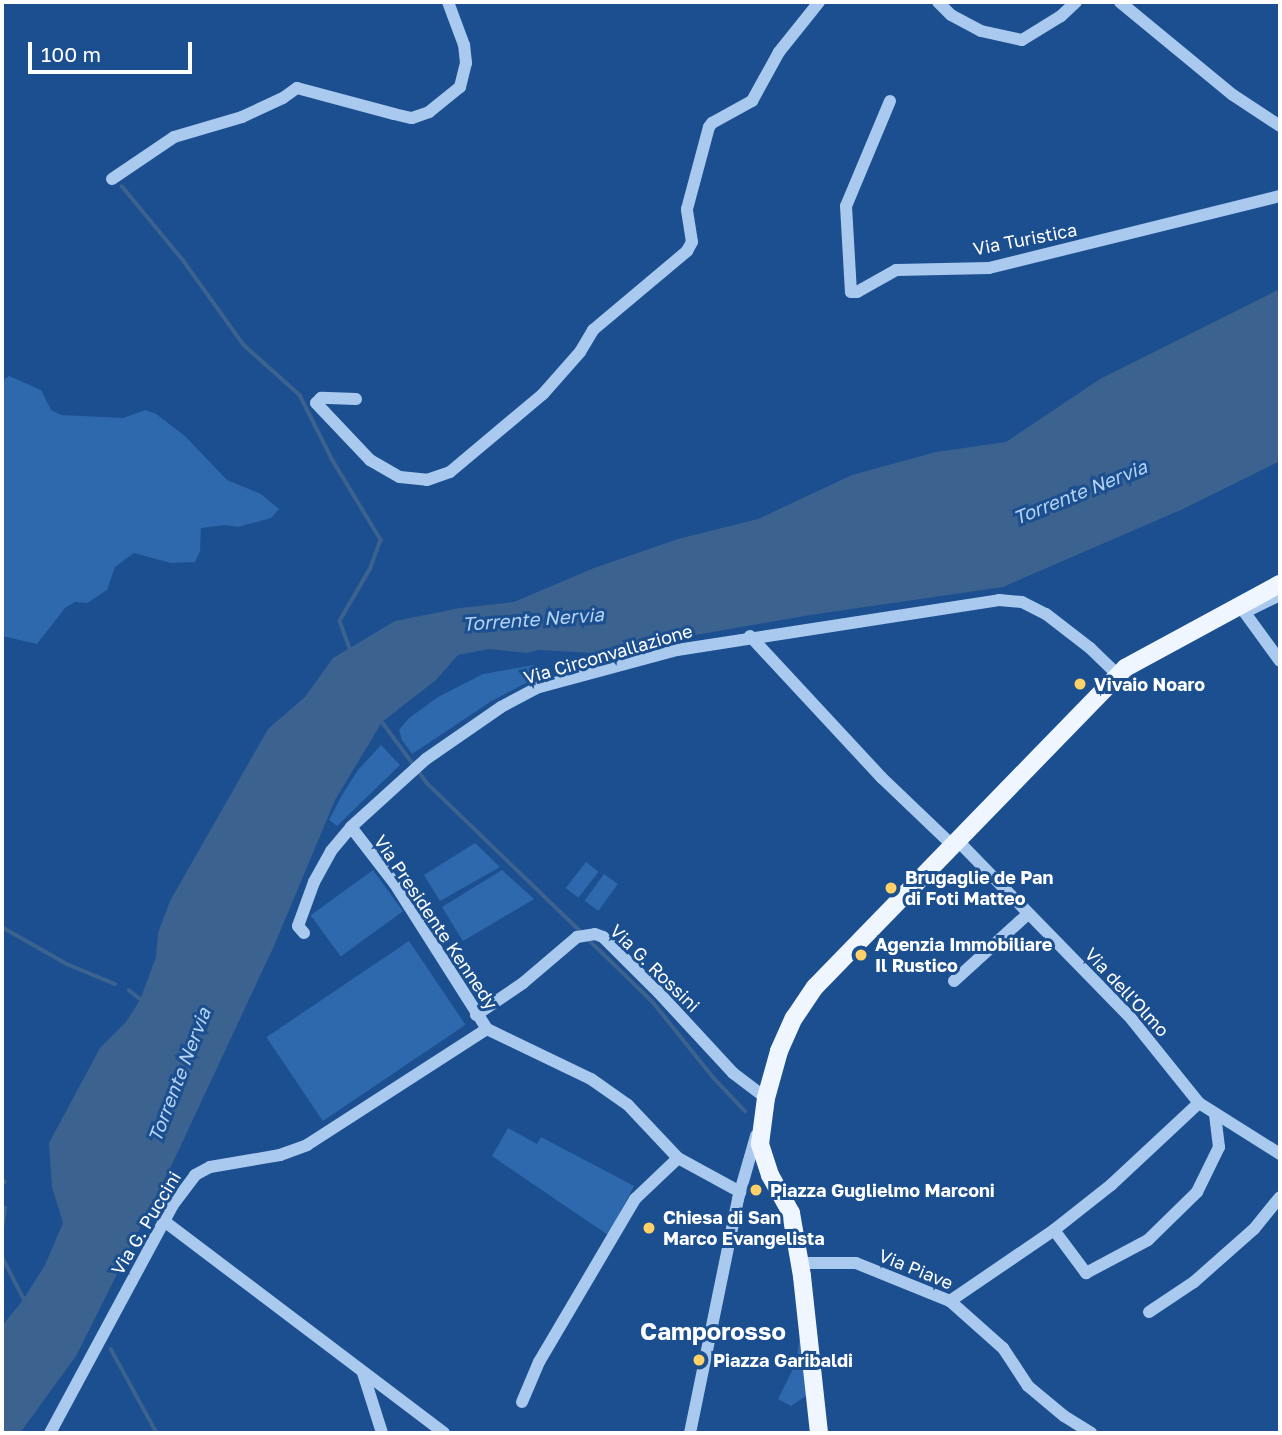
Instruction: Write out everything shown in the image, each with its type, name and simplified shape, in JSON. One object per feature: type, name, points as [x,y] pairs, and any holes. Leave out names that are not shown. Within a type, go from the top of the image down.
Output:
[{"type":"main road","points":[[819,1433],[800,1263],[791,1213],[756,1145],[782,1043],[803,1002],[954,842],[1125,668],[1243,609],[1280,584]]},
{"type":"street","points":[[112,179],[174,137],[242,117],[283,98],[297,88],[412,118],[429,112],[460,87],[466,64],[464,45],[448,2]]},
{"type":"street","points":[[356,398],[321,398],[316,404],[370,460],[400,477],[427,481],[450,472],[534,401],[580,352],[593,330],[687,251],[692,242],[687,209],[709,127],[752,101],[779,52],[819,2]]},
{"type":"street","points":[[938,2],[951,15],[981,31],[1022,40],[1060,16],[1076,2]]},
{"type":"street","points":[[1120,2],[1233,95],[1280,126]]},
{"type":"street","name":"Via Turistica","points":[[890,101],[846,205],[851,292],[865,288],[896,270],[989,268],[1280,196]]},
{"type":"street","points":[[1280,595],[1243,609],[1280,660]]},
{"type":"street","name":"Via Circonvallazione","points":[[304,933],[298,926],[314,882],[331,850],[351,827],[426,760],[500,707],[536,688],[677,650],[750,636],[1012,600],[1032,606],[1054,620],[1118,675]]},
{"type":"street","points":[[750,636],[882,778],[954,842]]},
{"type":"street","name":"Via Presidente Kennedy","points":[[351,827],[395,884],[487,1030],[591,1079],[628,1105],[678,1158],[740,1192]]},
{"type":"street","name":"Via dell'Olmo","points":[[954,842],[1129,1016],[1199,1103],[1269,1144],[1280,1154]]},
{"type":"street","points":[[954,981],[1028,914]]},
{"type":"street","name":"Via G. Rossini","points":[[476,1015],[523,983],[577,937],[595,934],[603,937],[659,993],[733,1073],[766,1098]]},
{"type":"street","name":"Via G. Puccini","points":[[50,1433],[164,1222],[195,1175],[209,1167],[280,1155],[307,1145],[487,1030]]},
{"type":"street","points":[[950,1301],[1054,1230],[1111,1185],[1199,1103]]},
{"type":"street","points":[[1054,1230],[1086,1273],[1148,1240],[1197,1192],[1219,1147],[1215,1114]]},
{"type":"street","points":[[690,1432],[740,1192],[756,1145]]},
{"type":"street","points":[[522,1402],[539,1362],[635,1199],[678,1158]]},
{"type":"street","points":[[195,1175],[198,1159]]},
{"type":"street","points":[[1149,1312],[1194,1282],[1254,1229],[1280,1197]]},
{"type":"street","points":[[164,1222],[444,1433]]},
{"type":"street","name":"Via Piave","points":[[800,1263],[856,1264],[950,1301],[1003,1348],[1028,1386],[1064,1416],[1091,1433]]},
{"type":"street","points":[[363,1373],[382,1433]]},
{"type":"shaded area","points":[[9,376],[41,390],[51,410],[61,415],[123,418],[145,410],[156,414],[185,436],[227,480],[261,494],[279,509],[271,518],[238,527],[225,525],[201,528],[200,551],[195,562],[171,563],[134,553],[115,567],[107,590],[87,603],[75,602],[65,608],[37,644],[2,636],[2,381]]},
{"type":"shaded area","points":[[534,665],[537,677],[490,702],[412,754],[402,740],[399,730],[408,719],[438,697],[483,674]]},
{"type":"shaded area","points":[[381,745],[400,765],[337,826],[329,820],[342,795],[358,770]]},
{"type":"shaded area","points":[[475,843],[500,867],[440,901],[424,875]]},
{"type":"shaded area","points":[[586,862],[599,872],[578,898],[566,888]]},
{"type":"shaded area","points":[[373,870],[403,911],[341,957],[311,915]]},
{"type":"shaded area","points":[[502,870],[534,899],[463,941],[442,907]]},
{"type":"shaded area","points":[[604,874],[618,884],[598,911],[585,901]]},
{"type":"shaded area","points":[[409,941],[465,1025],[323,1121],[266,1037]]},
{"type":"shaded area","points":[[508,1128],[537,1144],[541,1137],[634,1186],[608,1235],[492,1156]]},
{"type":"shaded area","points":[[803,1335],[809,1394],[791,1406],[778,1399],[796,1363],[800,1336]]},
{"type":"water","name":"Torrente Nervia","points":[[1280,289],[1280,461],[1183,509],[1003,587],[810,615],[593,653],[539,650],[527,653],[489,649],[458,655],[436,680],[382,722],[335,800],[274,946],[175,1158],[76,1356],[20,1433],[2,1433],[2,1326],[23,1300],[45,1265],[63,1223],[52,1187],[49,1143],[100,1048],[126,1022],[140,1000],[156,957],[158,933],[170,901],[268,729],[305,697],[333,658],[395,621],[460,608],[514,602],[594,568],[678,539],[758,519],[852,475],[936,452],[1006,442],[1100,379]]},
{"type":"waterway","points":[[122,186],[183,260],[244,345],[300,395],[332,459],[381,540],[371,568],[340,621],[351,651]]},
{"type":"waterway","points":[[380,719],[428,784],[581,932]]},
{"type":"waterway","points":[[2,927],[67,964],[115,984]]},
{"type":"waterway","points":[[589,940],[653,1002],[713,1077],[745,1111]]},
{"type":"waterway","points":[[129,990],[144,1002]]},
{"type":"waterway","points":[[2,1178],[5,1182]]},
{"type":"waterway","points":[[2,1229],[5,1208]]},
{"type":"waterway","points":[[2,1256],[25,1301]]},
{"type":"waterway","points":[[111,1349],[157,1433]]},
{"type":"place","name":"Vivaio Noaro","points":[[1080,684]]},
{"type":"place","name":"Brugaglie de Pan di Foti Matteo","points":[[891,888]]},
{"type":"place","name":"Agenzia Immobiliare Il Rustico","points":[[861,955]]},
{"type":"place","name":"Piazza Guglielmo Marconi","points":[[756,1190]]},
{"type":"place","name":"Chiesa di San Marco Evangelista","points":[[649,1228]]},
{"type":"place","name":"Piazza Garibaldi","points":[[699,1360]]},
{"type":"district","name":"Camporosso","points":[[713,1331]]}]
